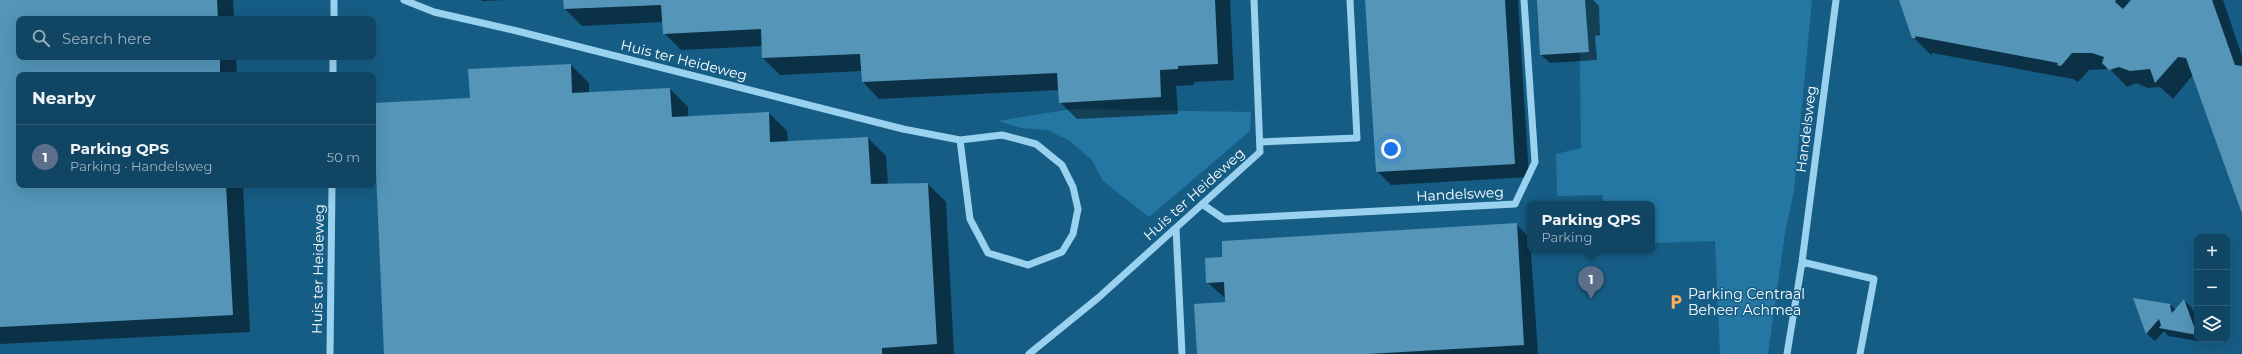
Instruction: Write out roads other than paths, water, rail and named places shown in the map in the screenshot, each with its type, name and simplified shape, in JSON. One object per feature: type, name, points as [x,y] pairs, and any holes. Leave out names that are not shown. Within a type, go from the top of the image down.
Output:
[{"type":"street","points":[[334,0],[334,16]]},
{"type":"street","name":"Huis ter Heideweg","points":[[404,0],[434,12],[525,33],[902,129],[960,140],[1002,135],[1036,144],[1062,165],[1073,187],[1078,209],[1073,234],[1062,252],[1028,265],[988,253],[970,219],[960,140]]},
{"type":"street","name":"Huis ter Heideweg","points":[[1029,354],[1098,298],[1260,152],[1254,0]]},
{"type":"street","points":[[1260,142],[1357,138],[1350,0]]},
{"type":"street","name":"Handelsweg","points":[[1202,204],[1224,219],[1515,204],[1535,162],[1524,0]]},
{"type":"street","name":"Handelsweg","points":[[1787,354],[1802,262],[1836,0]]},
{"type":"street","points":[[333,60],[333,72]]},
{"type":"street","name":"Huis ter Heideweg","points":[[330,354],[332,188]]},
{"type":"street","points":[[1176,228],[1182,354]]},
{"type":"street","points":[[1802,262],[1874,279],[1860,354]]},
{"type":"place","name":"Parking QPS","points":[[1591,299]]},
{"type":"place","name":"Parking Centraal Beheer Achmea","points":[[1676,302]]}]
